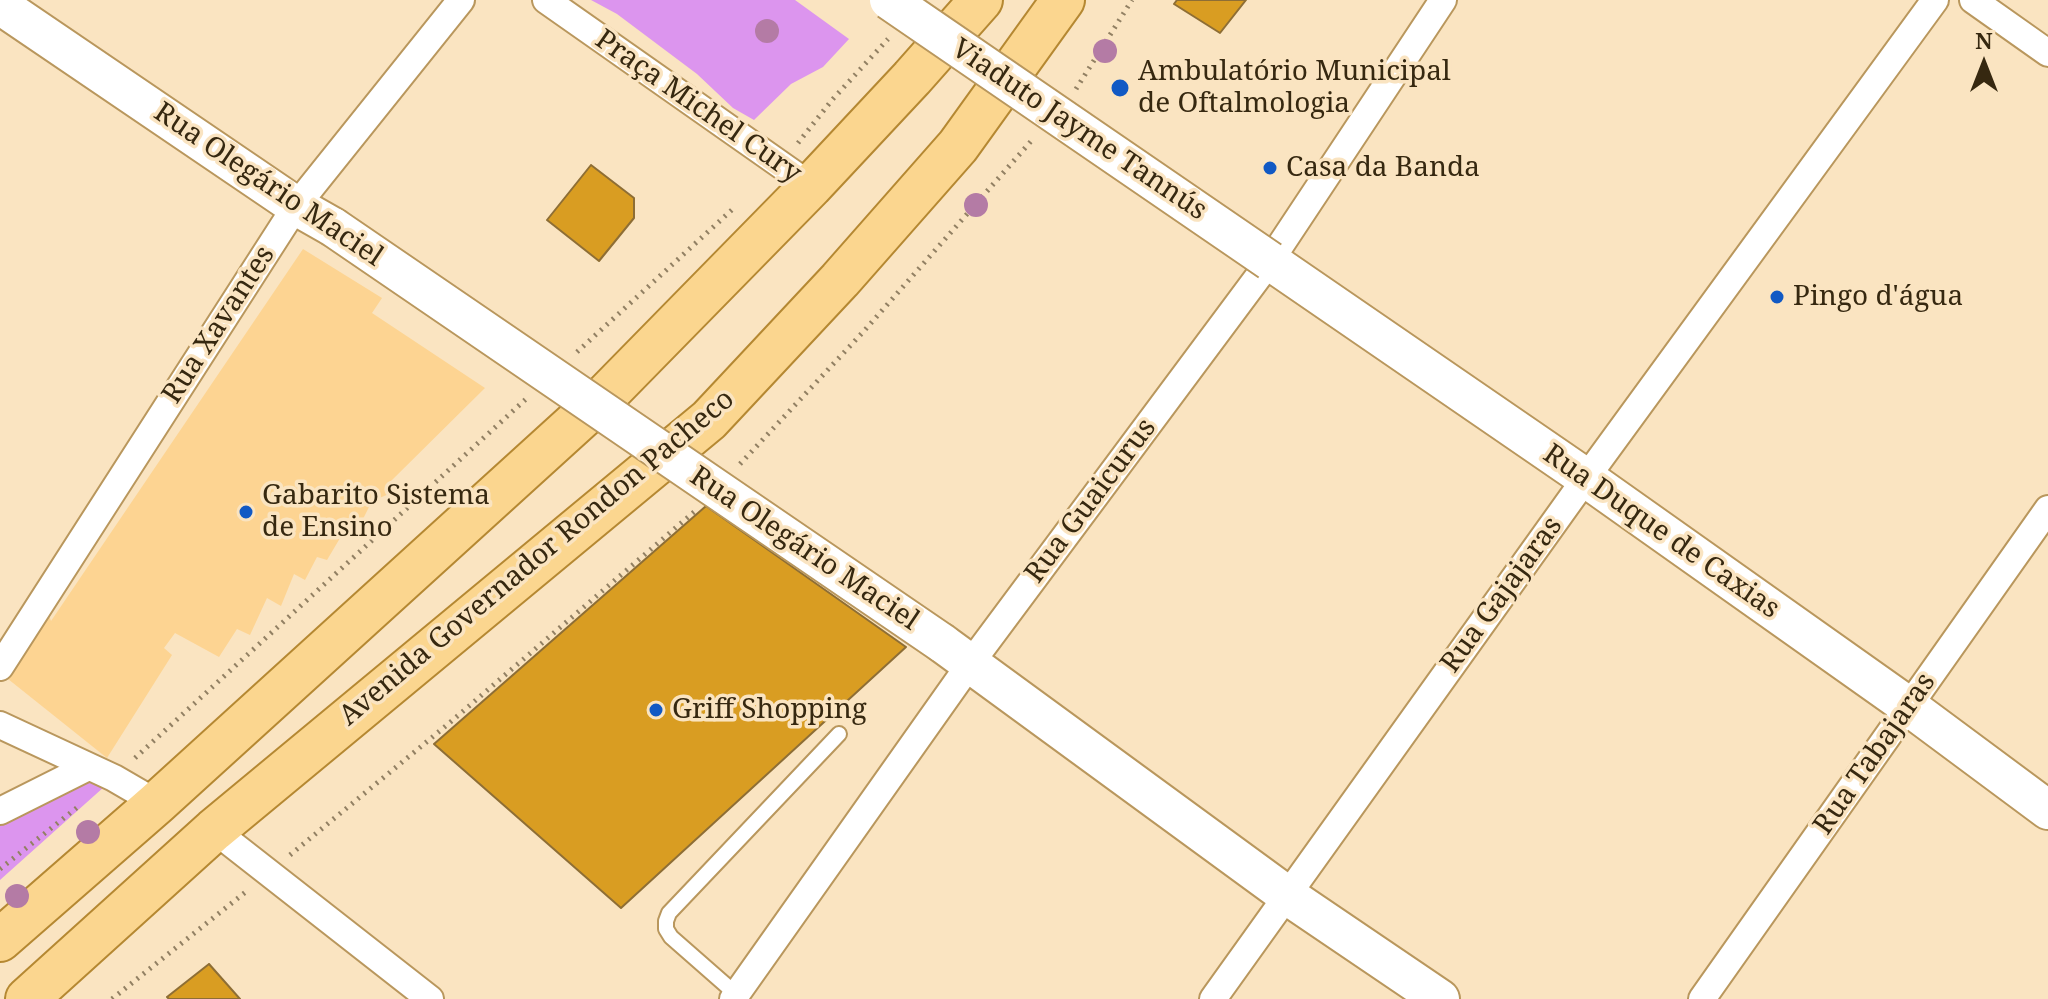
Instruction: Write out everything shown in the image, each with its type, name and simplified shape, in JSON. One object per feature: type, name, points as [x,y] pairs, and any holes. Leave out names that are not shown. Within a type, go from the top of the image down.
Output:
[{"type":"main road","points":[[0,940],[157,803],[606,395],[795,175],[912,78],[981,0]]},
{"type":"main road","name":"Avenida Governador Rondon Pacheco","points":[[27,999],[214,830],[709,420],[840,280],[958,146],[1063,0]]},
{"type":"main road","name":"Rua Olegário Maciel","points":[[0,5],[296,206],[333,227],[956,654],[1288,896],[1440,999]]},
{"type":"main road","name":"Viaduto Jayme Tannús","points":[[891,17],[1270,261]]},
{"type":"main road","name":"Rua Duque de Caxias","points":[[1270,261],[1586,478],[1908,706],[2048,810]]},
{"type":"street","name":"Rua Xavantes","points":[[0,667],[296,206],[461,0]]},
{"type":"street","name":"Praça Michel Cury","points":[[546,0],[795,175]]},
{"type":"street","name":"Rua Guaicurus","points":[[734,996],[956,654],[1270,261],[1443,0]]},
{"type":"street","name":"Rua Gajajaras","points":[[1213,999],[1586,478],[1935,0]]},
{"type":"street","points":[[1973,0],[2048,53]]},
{"type":"street","name":"Rua Tabajaras","points":[[1702,999],[2048,509]]},
{"type":"street","points":[[0,725],[114,778],[157,803]]},
{"type":"street","points":[[0,811],[88,767]]},
{"type":"street","points":[[214,830],[430,999]]},
{"type":"lane","points":[[734,996],[671,937],[666,929],[669,913],[839,734]]},
{"type":"path","points":[[1067,99],[1078,88],[1132,0]]},
{"type":"path","points":[[795,175],[832,100],[891,17]]},
{"type":"path","points":[[733,471],[864,331],[1037,134]]},
{"type":"path","points":[[566,362],[740,203]]},
{"type":"path","points":[[0,869],[114,778],[531,394]]},
{"type":"path","points":[[112,999],[447,725],[700,506]]},
{"type":"shaded area","points":[[591,0],[795,0],[849,39],[823,67],[791,84],[754,120],[733,108],[697,74],[617,14]]},
{"type":"shaded area","name":"Gabarito Sistema de Ensino","points":[[303,249],[382,298],[372,313],[485,388],[390,482],[394,492],[372,501],[358,529],[349,523],[327,560],[317,557],[305,580],[294,574],[281,606],[267,598],[250,635],[237,629],[219,657],[175,633],[164,648],[172,655],[107,758],[8,679],[48,613],[51,621]]},
{"type":"shaded area","points":[[88,767],[114,778],[0,880],[0,811]]},
{"type":"building","points":[[1177,0],[1246,0],[1220,33],[1174,4]]},
{"type":"building","points":[[591,165],[634,198],[634,218],[599,261],[547,220]]},
{"type":"building","name":"Griff Shopping","points":[[706,506],[906,647],[621,908],[434,744]]},
{"type":"building","points":[[209,964],[240,999],[167,997]]},
{"type":"place","name":"Ambulatório Municipal de Oftalmologia","points":[[1120,88]]},
{"type":"place","name":"Casa da Banda","points":[[1270,168]]},
{"type":"place","name":"Pingo d'água","points":[[1777,297]]},
{"type":"place","name":"Gabarito Sistema de Ensino","points":[[246,512]]},
{"type":"place","name":"Griff Shopping","points":[[656,710]]}]
